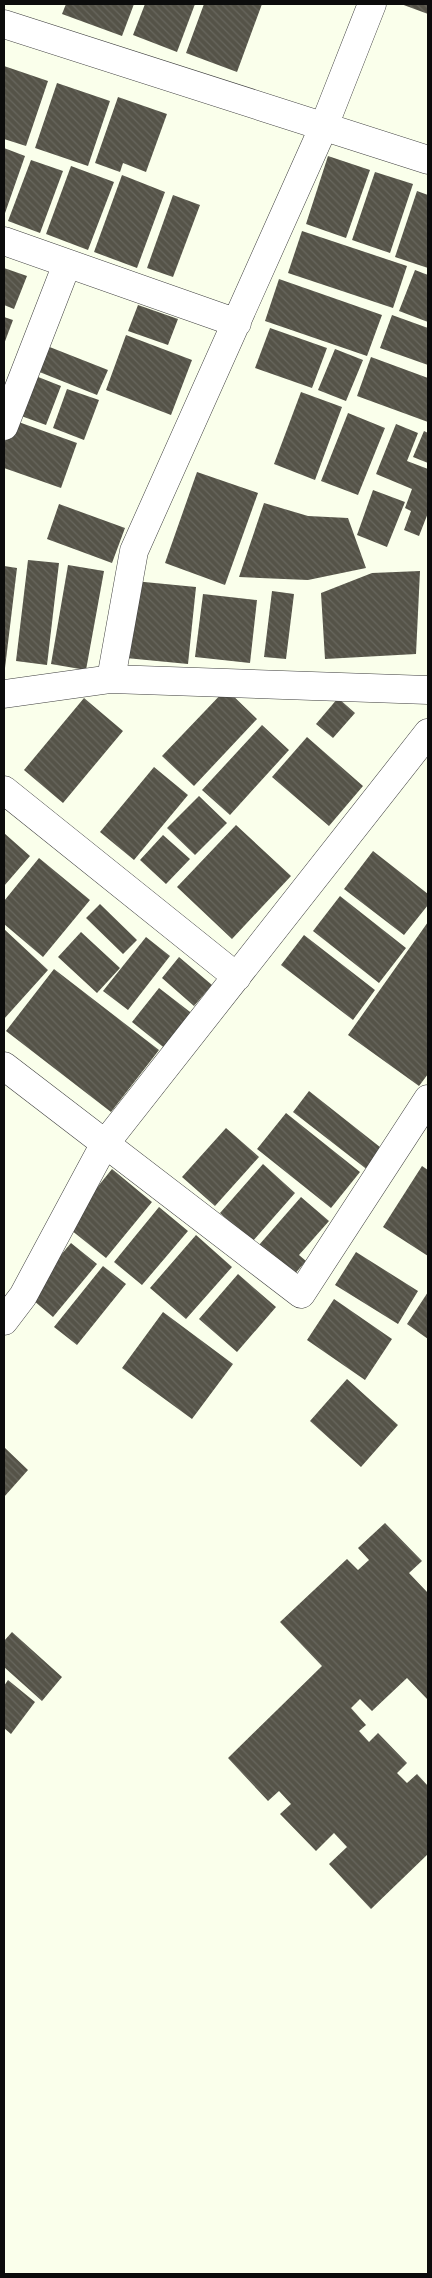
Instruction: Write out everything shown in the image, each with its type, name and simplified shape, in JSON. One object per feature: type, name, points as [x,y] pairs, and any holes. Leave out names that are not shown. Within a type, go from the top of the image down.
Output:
[{"type":"street","points":[[111,678],[134,550],[324,126],[372,4]]},
{"type":"street","points":[[4,24],[428,160]]},
{"type":"street","points":[[4,241],[237,323]]},
{"type":"street","points":[[4,426],[67,264]]},
{"type":"street","points":[[4,694],[111,678],[428,690]]},
{"type":"street","points":[[4,1321],[13,1290],[104,1144],[428,733]]},
{"type":"street","points":[[4,790],[237,977]]},
{"type":"street","points":[[4,1066],[301,1294],[428,1099]]},
{"type":"building","points":[[66,4],[134,4],[122,36],[62,14]]},
{"type":"building","points":[[145,4],[195,4],[177,52],[133,35]]},
{"type":"building","points":[[204,4],[262,4],[237,72],[186,53]]},
{"type":"building","points":[[401,4],[428,4],[428,14]]},
{"type":"building","points":[[4,66],[48,81],[26,146],[4,139]]},
{"type":"building","points":[[57,83],[110,101],[88,166],[35,148]]},
{"type":"building","points":[[118,97],[167,114],[146,172],[123,163],[120,172],[95,163]]},
{"type":"building","points":[[4,148],[25,156],[4,216]]},
{"type":"building","points":[[328,156],[370,170],[346,238],[306,224]]},
{"type":"building","points":[[31,160],[63,171],[40,233],[8,221]]},
{"type":"building","points":[[71,166],[114,182],[88,250],[46,234]]},
{"type":"building","points":[[375,172],[413,184],[390,253],[352,240]]},
{"type":"building","points":[[122,175],[165,192],[137,268],[94,252]]},
{"type":"building","points":[[417,191],[428,195],[428,268],[395,257]]},
{"type":"building","points":[[173,195],[200,205],[173,277],[147,268]]},
{"type":"building","points":[[302,231],[407,266],[393,308],[288,273]]},
{"type":"building","points":[[4,268],[27,276],[14,309],[4,305]]},
{"type":"building","points":[[415,270],[428,275],[428,322],[399,311]]},
{"type":"building","points":[[279,279],[382,315],[367,356],[265,321]]},
{"type":"building","points":[[138,305],[178,319],[168,345],[128,331]]},
{"type":"building","points":[[392,315],[428,328],[428,365],[380,348]]},
{"type":"building","points":[[4,317],[13,320],[4,344]]},
{"type":"building","points":[[270,328],[327,348],[312,388],[255,368]]},
{"type":"building","points":[[126,335],[192,360],[171,415],[106,390]]},
{"type":"building","points":[[42,344],[108,370],[97,395],[32,369]]},
{"type":"building","points":[[335,349],[363,360],[346,401],[318,390]]},
{"type":"building","points":[[371,357],[428,378],[428,422],[357,396]]},
{"type":"building","points":[[28,373],[61,386],[46,425],[13,413]]},
{"type":"building","points":[[67,389],[99,400],[84,440],[53,428]]},
{"type":"building","points":[[301,392],[342,407],[315,480],[274,464]]},
{"type":"building","points":[[348,413],[385,428],[358,495],[321,481]]},
{"type":"building","points":[[13,420],[77,443],[61,488],[4,468],[4,444]]},
{"type":"building","points":[[396,424],[418,433],[407,461],[428,469],[428,513],[419,536],[404,530],[411,511],[405,508],[412,489],[376,474]]},
{"type":"building","points":[[424,431],[428,433],[428,463],[413,457]]},
{"type":"building","points":[[197,472],[258,493],[225,585],[165,563]]},
{"type":"building","points":[[373,490],[405,502],[387,547],[357,535]]},
{"type":"building","points":[[264,503],[308,516],[348,518],[366,568],[308,580],[239,577]]},
{"type":"building","points":[[59,504],[125,528],[112,563],[47,539]]},
{"type":"building","points":[[28,560],[59,563],[47,665],[16,661]]},
{"type":"building","points":[[68,565],[104,571],[86,670],[51,664]]},
{"type":"building","points":[[4,566],[17,568],[5,668],[4,668]]},
{"type":"building","points":[[420,571],[416,654],[325,659],[321,593],[372,573]]},
{"type":"building","points":[[134,581],[196,587],[188,664],[126,658]]},
{"type":"building","points":[[272,591],[294,594],[286,659],[264,657]]},
{"type":"building","points":[[203,594],[257,600],[250,663],[195,657]]},
{"type":"building","points":[[226,689],[257,719],[194,786],[162,756]]},
{"type":"building","points":[[84,698],[123,731],[63,803],[24,770]]},
{"type":"building","points":[[338,698],[355,713],[333,738],[316,724]]},
{"type":"building","points":[[262,725],[289,750],[230,815],[202,790]]},
{"type":"building","points":[[307,737],[363,786],[329,826],[272,777]]},
{"type":"building","points":[[154,767],[188,795],[134,860],[100,832]]},
{"type":"building","points":[[199,796],[227,823],[195,855],[167,828]]},
{"type":"building","points":[[236,825],[291,876],[232,939],[177,887]]},
{"type":"building","points":[[4,833],[30,856],[4,886]]},
{"type":"building","points":[[163,835],[190,859],[166,884],[140,860]]},
{"type":"building","points":[[373,851],[428,894],[428,905],[404,935],[344,889]]},
{"type":"building","points":[[39,858],[90,900],[43,957],[4,924],[4,901]]},
{"type":"building","points":[[340,896],[406,948],[379,983],[313,931]]},
{"type":"building","points":[[100,904],[137,940],[123,954],[86,918]]},
{"type":"building","points":[[428,922],[428,1074],[419,1086],[348,1035]]},
{"type":"building","points":[[4,929],[48,970],[4,1019]]},
{"type":"building","points":[[81,932],[120,968],[97,993],[58,957]]},
{"type":"building","points":[[304,935],[375,990],[353,1020],[281,965]]},
{"type":"building","points":[[146,937],[170,956],[128,1010],[103,991]]},
{"type":"building","points":[[179,957],[212,985],[194,1006],[162,978]]},
{"type":"building","points":[[54,969],[159,1050],[111,1112],[6,1031]]},
{"type":"building","points":[[159,988],[194,1015],[167,1050],[132,1022]]},
{"type":"building","points":[[309,1091],[385,1151],[369,1171],[293,1112]]},
{"type":"building","points":[[286,1113],[360,1172],[331,1208],[257,1149]]},
{"type":"building","points":[[226,1128],[259,1157],[215,1206],[182,1177]]},
{"type":"building","points":[[263,1164],[295,1193],[252,1242],[220,1213]]},
{"type":"building","points":[[422,1166],[428,1170],[428,1256],[383,1227]]},
{"type":"building","points":[[112,1169],[152,1202],[106,1258],[66,1226]]},
{"type":"building","points":[[301,1197],[329,1221],[299,1255],[306,1261],[293,1276],[259,1245]]},
{"type":"building","points":[[159,1207],[188,1231],[142,1285],[114,1262]]},
{"type":"building","points":[[196,1235],[232,1267],[186,1319],[150,1288]]},
{"type":"building","points":[[71,1243],[97,1264],[53,1317],[27,1295]]},
{"type":"building","points":[[356,1252],[418,1291],[398,1324],[335,1285]]},
{"type":"building","points":[[103,1266],[126,1284],[77,1345],[54,1327]]},
{"type":"building","points":[[238,1274],[276,1307],[237,1352],[199,1319]]},
{"type":"building","points":[[428,1292],[428,1339],[407,1324]]},
{"type":"building","points":[[334,1299],[392,1339],[365,1380],[307,1340]]},
{"type":"building","points":[[163,1312],[233,1364],[192,1419],[122,1368]]},
{"type":"building","points":[[347,1379],[398,1425],[361,1467],[310,1421]]},
{"type":"building","points":[[4,1447],[28,1470],[4,1497]]},
{"type":"building","points":[[385,1523],[422,1561],[409,1573],[428,1593],[428,1700],[407,1678],[372,1711],[360,1699],[351,1708],[366,1725],[359,1731],[369,1742],[378,1733],[407,1763],[397,1773],[407,1783],[417,1774],[428,1786],[428,1854],[371,1909],[329,1864],[347,1847],[334,1833],[316,1851],[280,1814],[291,1804],[279,1791],[268,1801],[228,1758],[322,1666],[280,1622],[347,1559],[358,1570],[369,1560],[358,1548]]},
{"type":"building","points":[[12,1632],[62,1677],[42,1701],[4,1667],[4,1641]]},
{"type":"building","points":[[8,1680],[35,1702],[11,1734],[4,1728],[4,1686]]}]
